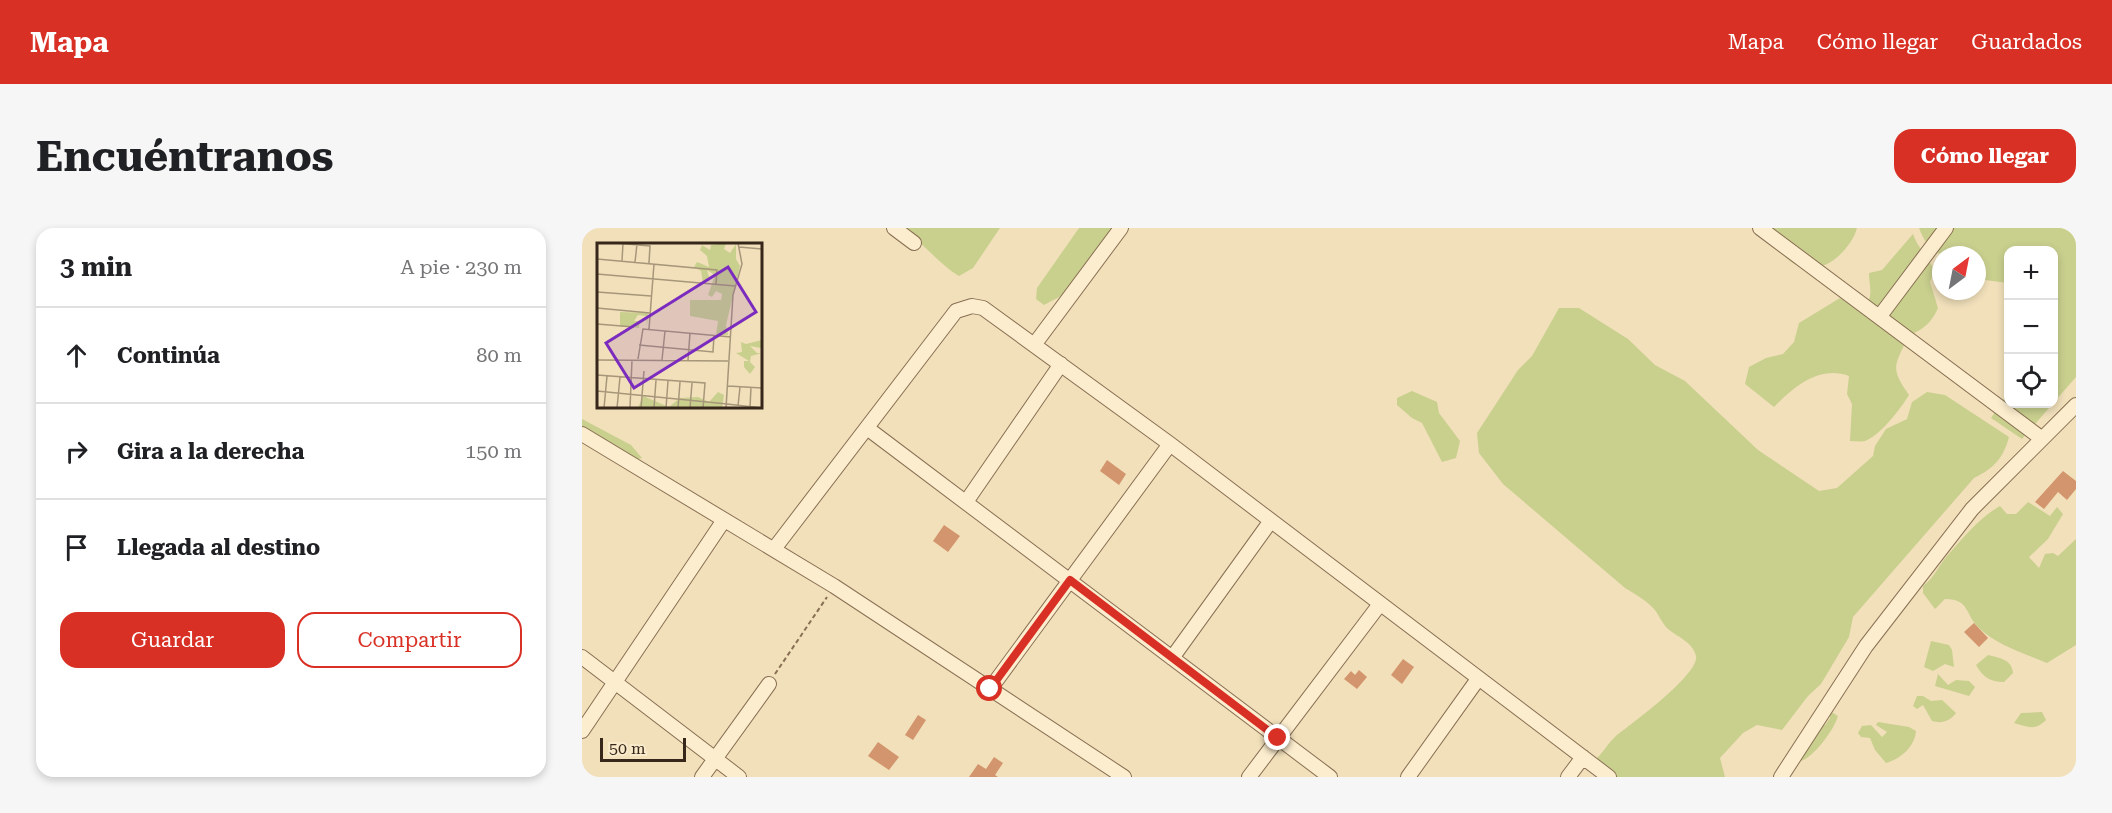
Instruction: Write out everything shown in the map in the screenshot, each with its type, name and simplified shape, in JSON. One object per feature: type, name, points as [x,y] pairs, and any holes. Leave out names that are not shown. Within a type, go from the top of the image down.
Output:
[{"type":"street","points":[[894,228],[914,243]]},
{"type":"street","points":[[1034,345],[1121,228]]},
{"type":"street","points":[[1760,228],[1778,233],[1880,316],[2041,438]]},
{"type":"street","points":[[1880,316],[1946,228]]},
{"type":"street","points":[[774,549],[956,311],[963,308],[983,308],[1170,444],[1609,777]]},
{"type":"street","points":[[966,502],[1061,364]]},
{"type":"street","points":[[1781,777],[1866,646],[1925,568],[1972,509],[2076,405]]},
{"type":"street","points":[[867,428],[1330,777]]},
{"type":"street","points":[[584,439],[834,586],[1124,777]]},
{"type":"street","points":[[990,689],[1170,444]]},
{"type":"street","points":[[582,732],[724,520]]},
{"type":"street","points":[[1172,658],[1270,522]]},
{"type":"street","points":[[1249,777],[1380,604]]},
{"type":"street","points":[[582,657],[739,777]]},
{"type":"street","points":[[1408,777],[1478,679]]},
{"type":"street","points":[[702,777],[769,684]]},
{"type":"street","points":[[1568,777],[1583,757]]},
{"type":"path","points":[[769,684],[834,586]]},
{"type":"green space","points":[[900,228],[1000,228],[973,268],[959,276]]},
{"type":"green space","points":[[1079,228],[1113,228],[1063,295],[1044,305],[1036,299],[1037,288]]},
{"type":"green space","points":[[1773,228],[1857,228],[1850,243],[1838,257],[1823,266],[1806,268],[1795,264],[1777,248],[1771,239]]},
{"type":"green space","points":[[1919,228],[2076,228],[2076,377],[2058,397],[2058,246],[2004,246],[2004,282],[1986,280],[1986,246],[1932,246],[1932,248]]},
{"type":"green space","points":[[1913,234],[1932,267],[1930,282],[1932,300],[1936,300],[1938,308],[1926,325],[1909,335],[1900,353],[1896,366],[1897,371],[1909,395],[1896,414],[1877,434],[1865,441],[1850,441],[1852,404],[1847,394],[1849,376],[1827,373],[1817,376],[1790,392],[1774,407],[1745,384],[1749,367],[1766,358],[1783,354],[1794,342],[1799,323],[1840,298],[1859,308],[1864,305],[1870,298],[1869,273],[1882,270]]},
{"type":"green space","points":[[1559,308],[1579,308],[1628,339],[1655,365],[1685,381],[1758,450],[1819,491],[1837,488],[1873,456],[1875,446],[1886,429],[1907,419],[1912,402],[1927,392],[1945,395],[2009,437],[1997,462],[1974,478],[1853,617],[1849,637],[1821,684],[1808,696],[1782,730],[1757,725],[1743,733],[1720,758],[1725,777],[1615,777],[1595,760],[1616,736],[1663,699],[1687,675],[1696,656],[1692,647],[1667,628],[1648,603],[1625,588],[1503,484],[1479,453],[1477,433],[1518,370],[1532,356]]},
{"type":"green space","points":[[1412,391],[1437,402],[1439,413],[1460,441],[1456,458],[1442,462],[1422,423],[1397,405],[1397,398]]},
{"type":"green space","points":[[2004,399],[2004,408],[2049,408],[2022,439],[1991,418]]},
{"type":"green space","points":[[582,419],[631,445],[642,458],[634,460],[582,433]]},
{"type":"green space","points":[[2028,502],[2050,516],[2057,507],[2063,514],[2048,539],[2029,557],[2039,568],[2045,554],[2053,553],[2058,556],[2076,539],[2076,645],[2047,663],[2011,648],[1986,634],[1959,602],[1945,599],[1935,609],[1923,593],[1923,586],[1965,535],[1985,516],[2000,506],[2007,514],[2016,514]]},
{"type":"green space","points":[[1931,641],[1949,645],[1952,650],[1954,667],[1945,664],[1933,671],[1924,667]]},
{"type":"green space","points":[[1988,655],[2008,662],[2012,668],[2013,673],[2004,682],[1987,678],[1976,665]]},
{"type":"green space","points":[[1938,674],[1948,685],[1956,680],[1969,681],[1975,687],[1969,696],[1935,686]]},
{"type":"green space","points":[[1917,696],[1923,696],[1931,701],[1942,700],[1956,713],[1946,721],[1932,721],[1923,705],[1917,709],[1913,706]]},
{"type":"green space","points":[[1830,711],[1838,716],[1828,735],[1812,754],[1801,761],[1796,758],[1816,724],[1825,725],[1830,718]]},
{"type":"green space","points":[[2042,712],[2046,720],[2038,726],[2023,726],[2014,723],[2021,713]]},
{"type":"green space","points":[[1878,722],[1909,727],[1916,731],[1913,742],[1906,751],[1886,763],[1875,750],[1870,738],[1861,737],[1858,733],[1862,726],[1871,725],[1882,737],[1887,732],[1876,725]]},
{"type":"building","points":[[1107,460],[1126,474],[1119,485],[1100,471]]},
{"type":"building","points":[[2063,471],[2076,481],[2076,489],[2067,500],[2058,492],[2044,509],[2035,502]]},
{"type":"building","points":[[944,525],[960,536],[948,552],[933,541]]},
{"type":"building","points":[[1974,623],[1988,638],[1979,647],[1964,632]]},
{"type":"building","points":[[1403,659],[1414,667],[1402,684],[1391,675]]},
{"type":"building","points":[[1359,670],[1367,677],[1357,689],[1344,679],[1351,671],[1355,675]]},
{"type":"building","points":[[918,715],[926,720],[913,740],[905,735]]},
{"type":"building","points":[[878,742],[899,757],[889,770],[868,756]]},
{"type":"building","points":[[994,757],[1003,763],[995,775],[998,777],[969,777],[978,764],[986,769]]},
{"type":"route","points":[[990,689],[1070,580],[1278,738]]}]
